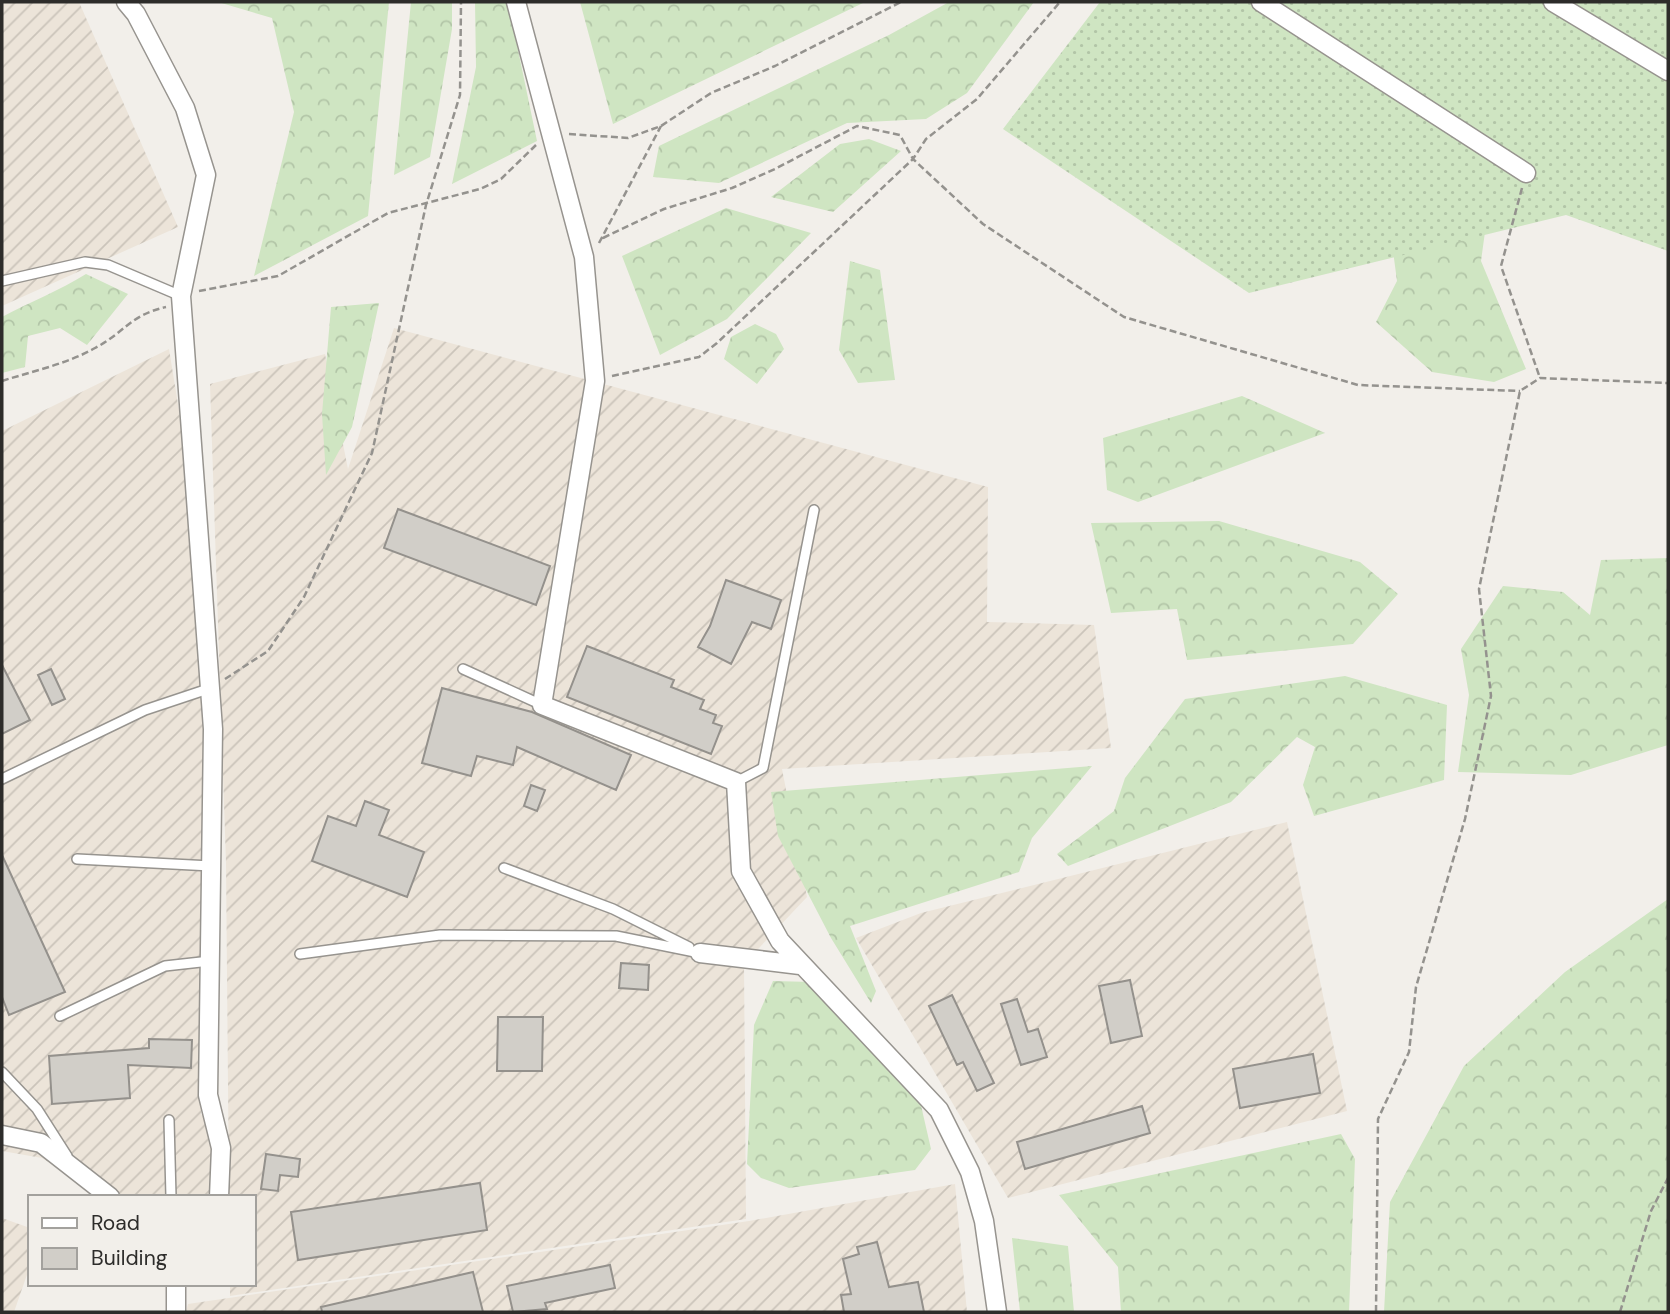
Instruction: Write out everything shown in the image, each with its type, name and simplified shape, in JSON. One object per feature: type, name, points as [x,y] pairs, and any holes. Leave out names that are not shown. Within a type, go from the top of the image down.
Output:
[{"type":"street","points":[[126,2],[136,14],[185,108],[206,175],[181,296],[211,688],[208,1095],[221,1148],[219,1195]]},
{"type":"street","points":[[516,2],[584,257],[595,381],[542,705],[736,782],[741,871],[780,941],[939,1110],[974,1184],[984,1221],[997,1312]]},
{"type":"street","points":[[1261,2],[1526,173]]},
{"type":"street","points":[[1553,2],[1668,71]]},
{"type":"street","points":[[700,953],[800,965]]},
{"type":"street","points":[[2,1135],[41,1143],[108,1195]]},
{"type":"street","points":[[176,1286],[176,1312]]},
{"type":"lane","points":[[2,281],[85,262],[108,265],[181,296]]},
{"type":"lane","points":[[736,782],[763,768],[814,510]]},
{"type":"lane","points":[[463,669],[542,705]]},
{"type":"lane","points":[[2,779],[145,710],[211,688]]},
{"type":"lane","points":[[77,859],[211,866]]},
{"type":"lane","points":[[504,869],[613,909],[700,953]]},
{"type":"lane","points":[[300,954],[440,935],[616,936],[700,953]]},
{"type":"lane","points":[[61,1016],[165,966],[210,961]]},
{"type":"lane","points":[[2,1072],[37,1109],[74,1167]]},
{"type":"lane","points":[[169,1120],[172,1195]]},
{"type":"path","points":[[211,688],[268,651],[304,597],[372,453],[426,205],[460,94],[461,2]]},
{"type":"path","points":[[2,381],[95,349],[130,320],[169,307],[181,296],[278,276],[388,213],[480,189],[501,179],[549,132],[628,138],[661,126],[711,93],[775,66],[901,2]]},
{"type":"path","points":[[595,381],[699,357],[913,159],[926,139],[977,99],[1060,2]]},
{"type":"path","points":[[584,257],[603,238],[661,126]]},
{"type":"path","points":[[603,238],[664,209],[732,188],[857,126],[900,135],[913,159],[983,224],[1124,317],[1358,386],[1520,391],[1540,378],[1668,383]]},
{"type":"path","points":[[1526,173],[1501,266],[1540,378]]},
{"type":"path","points":[[1376,1312],[1378,1119],[1409,1052],[1416,987],[1465,819],[1491,696],[1479,590],[1520,391]]},
{"type":"path","points":[[1620,1312],[1642,1236],[1668,1178]]},
{"type":"shaded area","points":[[2,2],[79,2],[178,227],[2,306]]},
{"type":"shaded area","points":[[394,328],[988,487],[987,622],[1094,625],[1111,748],[782,769],[807,897],[744,964],[746,1219],[230,1296],[230,1286],[256,1286],[256,1195],[229,1195],[226,863],[210,384],[325,354],[348,469]]},
{"type":"shaded area","points":[[169,349],[184,441],[206,713],[209,831],[201,1114],[210,1122],[217,1153],[215,1195],[103,1195],[42,1158],[2,1151],[2,431]]},
{"type":"shaded area","points":[[1287,822],[1347,1111],[1008,1198],[856,938],[921,913]]},
{"type":"shaded area","points":[[955,1184],[967,1312],[186,1312],[188,1304],[749,1221]]},
{"type":"shaded area","points":[[2,1218],[28,1227],[28,1272],[14,1312],[2,1312]]},
{"type":"green space","points":[[218,2],[389,2],[368,216],[254,276],[294,112],[272,18]]},
{"type":"green space","points":[[411,2],[452,2],[452,29],[430,157],[394,175]]},
{"type":"green space","points":[[475,2],[508,2],[537,141],[452,184],[476,67]]},
{"type":"green space","points":[[580,2],[865,2],[613,124]]},
{"type":"green space","points":[[949,2],[1034,2],[967,93],[926,119],[847,123],[719,183],[653,177],[659,146],[889,35]]},
{"type":"green space","points":[[1100,2],[1668,2],[1668,251],[1566,215],[1249,293],[1003,129]]},
{"type":"green space","points":[[869,139],[901,151],[833,212],[771,197],[840,144]]},
{"type":"green space","points":[[1492,181],[1481,261],[1526,369],[1494,382],[1432,372],[1376,322],[1397,281],[1385,191]]},
{"type":"green space","points":[[726,208],[811,233],[727,319],[660,355],[622,256]]},
{"type":"green space","points":[[850,261],[880,270],[895,380],[858,383],[839,350]]},
{"type":"green space","points":[[86,274],[128,294],[87,345],[60,328],[28,336],[25,367],[2,373],[2,317]]},
{"type":"green space","points":[[379,303],[352,427],[326,475],[322,414],[331,307]]},
{"type":"green space","points":[[755,324],[776,334],[784,349],[757,384],[724,359],[731,337]]},
{"type":"green space","points":[[1242,396],[1325,433],[1138,502],[1107,490],[1103,438]]},
{"type":"green space","points":[[1219,521],[1360,562],[1398,594],[1353,644],[1187,660],[1177,609],[1111,613],[1091,523]]},
{"type":"green space","points":[[1668,558],[1668,745],[1571,775],[1458,772],[1469,695],[1461,649],[1503,586],[1563,592],[1590,615],[1601,560]]},
{"type":"green space","points":[[1345,676],[1447,705],[1444,780],[1314,816],[1303,785],[1315,747],[1297,737],[1231,802],[1068,866],[1057,854],[1114,811],[1125,778],[1185,699]]},
{"type":"green space","points":[[1092,766],[1032,838],[1019,872],[850,926],[876,991],[871,1003],[831,938],[778,836],[771,792]]},
{"type":"green space","points":[[1668,899],[1668,1312],[1384,1312],[1390,1202],[1464,1066],[1565,972]]},
{"type":"green space","points":[[773,981],[812,982],[917,1088],[931,1149],[915,1170],[789,1188],[761,1178],[747,1164],[754,1025]]},
{"type":"green space","points":[[1341,1134],[1355,1159],[1349,1312],[1121,1312],[1118,1267],[1059,1195]]},
{"type":"green space","points":[[1012,1238],[1068,1246],[1074,1312],[1020,1312]]},
{"type":"building","points":[[398,509],[550,566],[536,605],[384,548]]},
{"type":"building","points":[[726,580],[781,600],[771,629],[752,622],[731,664],[698,647],[710,626]]},
{"type":"building","points":[[587,646],[674,680],[671,687],[704,700],[700,709],[716,715],[713,723],[722,726],[711,754],[567,697]]},
{"type":"building","points":[[2,665],[30,720],[2,734]]},
{"type":"building","points":[[51,669],[65,699],[52,705],[38,675]]},
{"type":"building","points":[[442,688],[532,712],[631,755],[616,790],[517,747],[513,765],[477,756],[471,776],[422,763]]},
{"type":"building","points":[[531,785],[545,790],[537,811],[524,806]]},
{"type":"building","points":[[365,801],[389,810],[379,835],[424,852],[407,897],[312,861],[328,816],[356,826]]},
{"type":"building","points":[[2,855],[65,992],[9,1015],[2,997]]},
{"type":"building","points":[[621,963],[649,965],[648,990],[619,988]]},
{"type":"building","points":[[1130,980],[1142,1036],[1111,1043],[1099,986]]},
{"type":"building","points":[[952,995],[994,1083],[977,1091],[963,1062],[957,1065],[929,1006]]},
{"type":"building","points":[[1017,999],[1028,1032],[1038,1029],[1047,1057],[1021,1065],[1001,1004]]},
{"type":"building","points":[[498,1017],[543,1017],[542,1071],[497,1071]]},
{"type":"building","points":[[149,1039],[192,1040],[191,1068],[128,1065],[130,1098],[52,1104],[49,1056],[149,1048]]},
{"type":"building","points":[[1313,1054],[1320,1093],[1240,1108],[1233,1069]]},
{"type":"building","points":[[1142,1106],[1150,1133],[1025,1169],[1017,1142]]},
{"type":"building","points":[[266,1154],[300,1159],[298,1177],[280,1175],[278,1191],[261,1189]]},
{"type":"building","points":[[480,1183],[487,1230],[298,1260],[291,1212]]},
{"type":"building","points":[[877,1242],[889,1287],[918,1282],[924,1312],[844,1312],[841,1295],[851,1294],[843,1259],[859,1254],[857,1247]]},
{"type":"building","points":[[610,1265],[615,1288],[545,1303],[547,1309],[513,1312],[507,1286]]},
{"type":"building","points":[[473,1272],[483,1312],[322,1312],[321,1307]]}]
